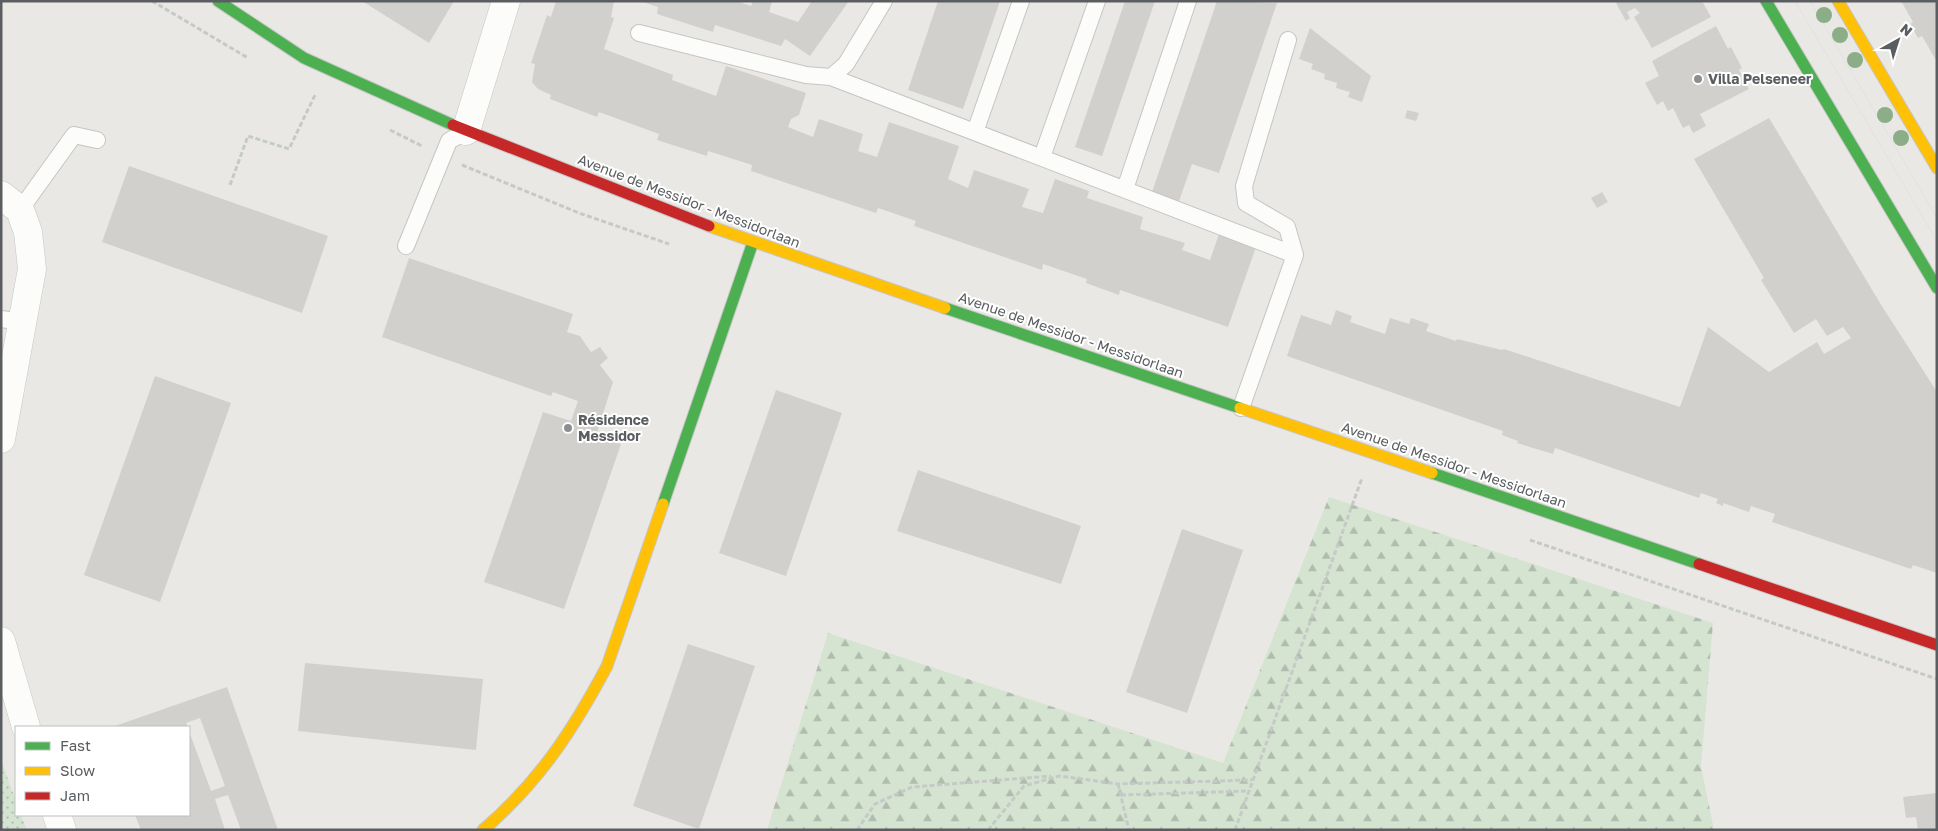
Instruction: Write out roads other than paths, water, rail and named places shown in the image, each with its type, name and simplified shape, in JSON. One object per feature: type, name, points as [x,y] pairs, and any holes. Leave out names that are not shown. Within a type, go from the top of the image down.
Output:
[{"type":"street","name":"Avenue de Messidor - Messidorlaan","points":[[218,1],[304,58],[466,131],[753,242],[1937,645]]},
{"type":"street","points":[[466,131],[506,1]]},
{"type":"street","points":[[1766,1],[1937,288]]},
{"type":"street","points":[[1838,1],[1937,168]]},
{"type":"street","points":[[1,439],[12,321],[32,269],[28,232],[10,203]]},
{"type":"street","points":[[483,830],[512,807],[543,771],[576,725],[607,666],[753,242]]},
{"type":"street","points":[[1,641],[26,726]]},
{"type":"street","points":[[57,816],[62,830]]},
{"type":"lane","points":[[831,77],[846,64],[884,1]]},
{"type":"lane","points":[[975,132],[1021,1]]},
{"type":"lane","points":[[1042,157],[1096,1]]},
{"type":"lane","points":[[1125,189],[1188,1]]},
{"type":"lane","points":[[639,33],[806,75],[831,77],[1295,255]]},
{"type":"lane","points":[[1241,408],[1295,255],[1287,227],[1246,203],[1244,186],[1288,40]]},
{"type":"lane","points":[[406,246],[449,141],[466,131]]},
{"type":"lane","points":[[10,203],[74,135],[97,140]]},
{"type":"tram line","points":[[1795,1],[1937,241]]},
{"type":"tram line","points":[[1810,1],[1937,218]]},
{"type":"place","name":"Villa Pelseneer","points":[[1698,79]]},
{"type":"place","name":"Résidence Messidor","points":[[568,428]]}]
